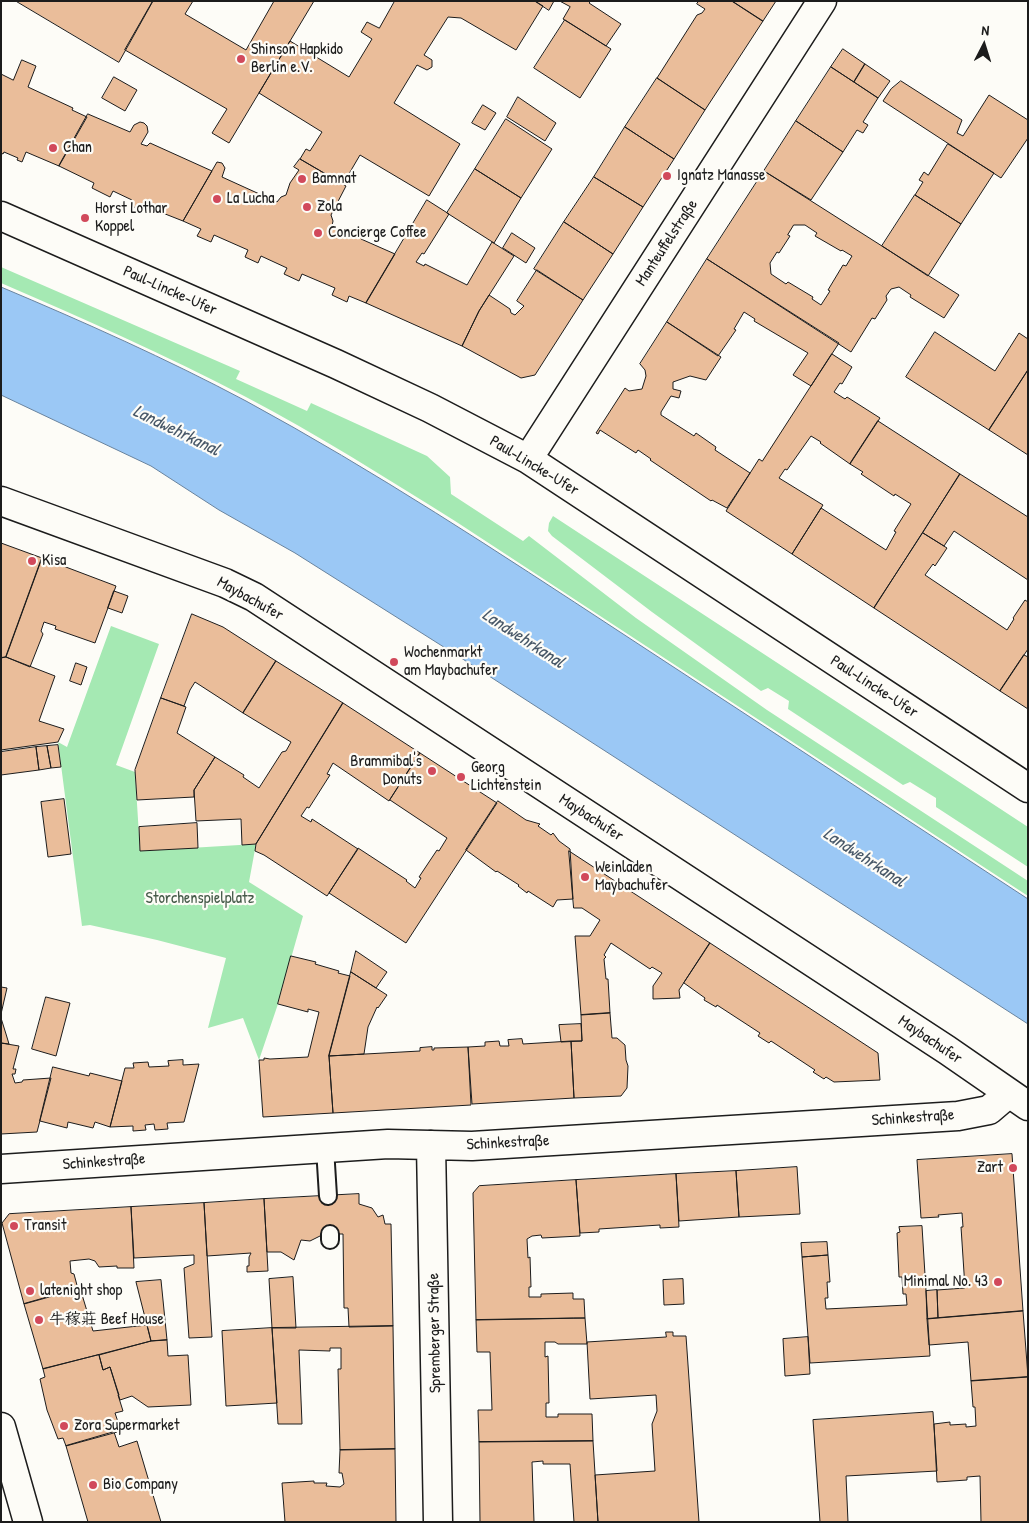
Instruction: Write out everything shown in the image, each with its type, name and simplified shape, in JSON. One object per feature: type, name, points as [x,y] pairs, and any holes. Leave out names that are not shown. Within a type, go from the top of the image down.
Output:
[{"type":"street","name":"Manteuffelstraße","points":[[528,459],[822,1]]},
{"type":"street","name":"Paul-Lincke-Ufer","points":[[1,216],[336,364],[430,408],[528,459],[1028,788]]},
{"type":"street","name":"Maybachufer","points":[[1,500],[225,583],[254,597],[938,1045],[1018,1100]]},
{"type":"street","name":"Schinkestraße","points":[[1,1169],[388,1144],[472,1146],[958,1116],[989,1110],[1018,1100]]},
{"type":"street","name":"Spremberger Straße","points":[[431,1145],[438,1522]]},
{"type":"street","points":[[1,1427],[28,1522]]},
{"type":"lane","points":[[325,1148],[328,1196]]},
{"type":"green space","points":[[1,267],[240,371],[236,379],[307,411],[311,403],[427,456],[450,477],[451,494],[523,541],[529,536],[636,618],[767,710],[1028,881],[1028,896],[455,521],[377,473],[273,411],[216,382],[125,338],[1,283]]},
{"type":"green space","points":[[553,516],[1028,827],[1028,867],[936,807],[936,798],[910,782],[903,785],[788,709],[789,701],[768,688],[761,691],[652,612],[552,536],[548,531],[549,523]]},
{"type":"green space","name":"Storchenspielplatz","points":[[111,626],[159,644],[116,765],[135,772],[140,851],[256,844],[249,882],[303,916],[278,1004],[259,1060],[243,1018],[208,1028],[226,958],[90,925],[82,926],[58,742],[67,747]]},
{"type":"water","name":"Landwehrkanal","points":[[1,287],[94,327],[186,370],[342,455],[528,572],[1028,899],[1028,1024],[295,553],[219,510],[151,466],[1,395]]},
{"type":"building","points":[[16,1],[153,1],[119,62]]},
{"type":"building","points":[[153,1],[193,1],[185,14],[246,50],[274,1],[314,1],[229,143],[212,133],[227,109],[125,50]]},
{"type":"building","points":[[395,1],[535,1],[543,6],[516,50],[461,18],[448,17],[424,55],[432,60],[432,67],[427,70],[417,65],[394,103],[460,144],[429,196],[360,155],[343,184],[300,159],[306,149],[310,151],[322,132],[259,93],[290,41],[349,77],[372,39],[361,32],[367,22],[379,28]]},
{"type":"building","points":[[535,1],[554,1],[549,10]]},
{"type":"building","points":[[560,1],[591,1],[589,3],[621,24],[606,46],[563,19],[570,7]]},
{"type":"building","points":[[699,1],[732,1],[763,21],[705,110],[657,78],[697,15],[705,9],[697,4]]},
{"type":"building","points":[[732,1],[776,1],[763,21]]},
{"type":"building","points":[[565,20],[611,49],[580,98],[534,68]]},
{"type":"building","points":[[843,49],[865,64],[854,82],[831,67]]},
{"type":"building","points":[[22,60],[36,66],[28,87],[73,108],[72,110],[87,117],[59,166],[26,152],[22,162],[17,160],[18,158],[4,152],[3,154],[1,153],[1,74],[13,80]]},
{"type":"building","points":[[865,64],[890,81],[878,98],[854,82]]},
{"type":"building","points":[[831,67],[878,98],[863,122],[868,125],[863,133],[857,130],[843,152],[796,121]]},
{"type":"building","points":[[114,77],[137,90],[125,111],[102,98]]},
{"type":"building","points":[[657,78],[705,110],[674,159],[625,127]]},
{"type":"building","points":[[901,81],[962,120],[957,133],[963,136],[989,95],[1028,120],[1028,138],[1001,178],[883,101],[891,89]]},
{"type":"building","points":[[518,97],[556,123],[545,141],[507,117]]},
{"type":"building","points":[[483,105],[496,113],[485,130],[472,123]]},
{"type":"building","points":[[88,114],[130,132],[134,125],[140,122],[144,123],[147,126],[148,132],[141,144],[147,146],[150,143],[212,171],[183,221],[150,208],[148,213],[129,205],[132,200],[113,191],[110,197],[92,188],[94,183],[59,166]]},
{"type":"building","points":[[506,119],[552,149],[521,198],[475,169]]},
{"type":"building","points":[[796,121],[843,152],[811,200],[764,171]]},
{"type":"building","points":[[625,127],[674,159],[643,207],[594,177]]},
{"type":"building","points":[[948,144],[994,173],[961,224],[915,195],[923,182],[919,180],[924,172],[928,175]]},
{"type":"building","points":[[300,159],[346,186],[331,215],[332,226],[352,235],[355,228],[360,228],[363,232],[361,239],[395,254],[366,303],[349,296],[347,302],[332,295],[335,288],[302,274],[299,281],[284,274],[287,268],[261,256],[258,263],[245,257],[248,250],[214,235],[211,242],[197,236],[201,229],[183,221],[217,162],[222,163],[225,168],[222,177],[277,202],[286,195],[290,183],[299,170],[294,167]]},
{"type":"building","points":[[475,169],[521,198],[494,243],[447,213]]},
{"type":"building","points":[[764,171],[959,295],[944,318],[910,297],[911,295],[899,287],[891,289],[886,296],[887,300],[875,319],[872,318],[851,352],[707,259]],"holes":[[[794,225],[805,225],[817,233],[815,236],[852,256],[846,266],[843,265],[821,305],[812,299],[813,297],[788,282],[786,284],[771,274],[770,263],[790,236],[788,235]]]},
{"type":"building","points":[[594,177],[643,207],[613,254],[564,222]]},
{"type":"building","points":[[915,195],[961,224],[928,276],[882,246]]},
{"type":"building","points":[[427,200],[449,214],[424,254],[422,253],[416,262],[424,266],[425,264],[467,285],[492,242],[514,256],[479,311],[462,346],[366,303]]},
{"type":"building","points":[[564,222],[613,254],[583,300],[534,269]]},
{"type":"building","points":[[512,233],[535,248],[526,263],[503,248]]},
{"type":"building","points":[[707,259],[839,343],[811,386],[793,375],[808,353],[754,321],[755,319],[744,312],[734,329],[736,330],[718,356],[667,322]]},
{"type":"building","points":[[537,270],[583,300],[535,375],[521,378],[462,346],[489,295],[510,309],[511,313],[515,315],[524,306],[517,301]]},
{"type":"building","points":[[667,322],[721,357],[706,380],[690,376],[673,382],[673,389],[681,391],[679,398],[671,396],[661,415],[694,436],[696,433],[716,447],[715,450],[750,473],[727,508],[711,501],[638,450],[636,453],[600,430],[598,434],[596,433],[625,388],[629,391],[642,389],[646,376],[645,370],[640,364]]},
{"type":"building","points":[[935,332],[995,371],[1019,333],[1028,339],[1028,370],[989,430],[906,377]]},
{"type":"building","points":[[832,354],[852,367],[842,384],[840,383],[834,392],[845,399],[847,397],[880,418],[850,464],[811,436],[787,470],[785,469],[779,478],[823,505],[792,554],[726,511],[759,459],[762,461]]},
{"type":"building","points":[[1028,370],[1028,455],[989,430]]},
{"type":"building","points":[[878,421],[960,474],[874,608],[792,554],[821,508],[886,550],[896,532],[894,531],[911,504],[895,494],[894,496],[861,474],[863,472],[850,464]]},
{"type":"building","points":[[960,474],[1028,517],[1028,580],[954,531],[944,546],[923,533]]},
{"type":"building","points":[[923,533],[947,548],[935,566],[933,564],[925,575],[1007,630],[1025,600],[1028,602],[1028,649],[1000,691],[874,608]]},
{"type":"building","points":[[1,543],[42,558],[6,657],[1,658]]},
{"type":"building","points":[[42,558],[116,586],[95,643],[55,629],[56,626],[44,622],[41,631],[43,634],[30,667],[6,657]]},
{"type":"building","points":[[114,591],[128,596],[122,613],[108,608]]},
{"type":"building","points":[[192,614],[223,627],[276,661],[243,713],[195,682],[184,706],[161,698]]},
{"type":"building","points":[[1024,655],[1028,657],[1028,709],[1000,691]]},
{"type":"building","points":[[6,657],[55,676],[39,721],[64,729],[58,742],[1,750],[1,658]]},
{"type":"building","points":[[276,661],[343,703],[256,844],[242,845],[241,819],[196,821],[194,790],[215,757],[244,775],[243,777],[259,788],[282,752],[286,751],[291,742],[243,713]]},
{"type":"building","points":[[76,663],[87,667],[81,685],[70,681]]},
{"type":"building","points":[[161,698],[186,707],[177,733],[215,757],[194,790],[194,797],[137,800],[135,770]]},
{"type":"building","points":[[343,703],[420,753],[389,801],[333,763],[327,774],[330,775],[309,808],[307,807],[301,816],[311,822],[312,819],[358,849],[327,896],[255,851],[256,844]]},
{"type":"building","points":[[58,745],[61,767],[51,768],[47,746]]},
{"type":"building","points":[[47,746],[51,768],[39,770],[36,747]]},
{"type":"building","points":[[36,747],[39,770],[1,775],[1,752]]},
{"type":"building","points":[[420,753],[497,803],[406,943],[329,893],[358,848],[407,880],[415,888],[421,878],[419,877],[447,838],[390,800]]},
{"type":"building","points":[[64,799],[71,854],[48,857],[41,802]]},
{"type":"building","points":[[498,801],[526,820],[540,824],[538,826],[551,835],[553,833],[559,841],[570,849],[573,899],[557,900],[553,907],[528,891],[527,893],[519,885],[496,872],[466,850]]},
{"type":"building","points":[[197,823],[198,848],[140,851],[139,827]]},
{"type":"building","points":[[569,851],[710,943],[679,990],[680,998],[653,999],[653,986],[662,973],[652,967],[650,969],[611,943],[604,955],[606,957],[604,959],[606,979],[608,979],[610,1013],[581,1015],[575,936],[590,936],[600,920],[582,908],[574,908]]},
{"type":"building","points":[[710,943],[878,1053],[880,1080],[834,1082],[826,1077],[824,1079],[813,1072],[815,1070],[771,1041],[769,1043],[758,1036],[760,1033],[717,1005],[716,1007],[704,1000],[705,998],[684,983]]},
{"type":"building","points":[[356,951],[387,972],[376,988],[351,972]]},
{"type":"building","points":[[291,956],[316,962],[315,964],[350,976],[329,1056],[333,1113],[263,1117],[259,1060],[264,1060],[264,1058],[308,1057],[319,1012],[308,1009],[308,1012],[278,1004]]},
{"type":"building","points":[[351,972],[387,995],[377,1007],[368,1027],[364,1054],[329,1056]]},
{"type":"building","points":[[1,987],[7,988],[1,1014]]},
{"type":"building","points":[[46,997],[70,1003],[56,1056],[32,1049]]},
{"type":"building","points":[[610,1013],[612,1038],[617,1038],[625,1045],[628,1066],[627,1088],[621,1096],[574,1098],[571,1041],[582,1041],[581,1015]]},
{"type":"building","points":[[1,1018],[6,1034],[9,1044],[1,1043]]},
{"type":"building","points":[[581,1024],[582,1041],[561,1042],[559,1025]]},
{"type":"building","points":[[522,1039],[523,1044],[571,1041],[574,1098],[472,1104],[468,1047],[485,1046],[485,1042],[499,1041],[500,1046],[509,1046],[508,1040]]},
{"type":"building","points":[[1,1043],[19,1046],[13,1069],[16,1069],[15,1074],[12,1074],[15,1083],[22,1082],[23,1080],[51,1078],[37,1132],[1,1134]]},
{"type":"building","points":[[432,1047],[432,1050],[434,1050],[434,1048],[468,1047],[471,1105],[333,1113],[329,1056],[420,1051],[420,1048]]},
{"type":"building","points":[[183,1060],[183,1065],[199,1064],[184,1122],[167,1123],[168,1129],[155,1130],[154,1124],[145,1125],[146,1130],[133,1131],[133,1126],[110,1127],[125,1068],[134,1068],[133,1063],[148,1062],[149,1067],[169,1066],[168,1061]]},
{"type":"building","points":[[53,1067],[89,1076],[90,1073],[122,1081],[110,1127],[95,1122],[93,1128],[68,1122],[67,1128],[40,1121]]},
{"type":"building","points":[[1012,1154],[1023,1311],[938,1318],[937,1290],[965,1288],[961,1227],[963,1227],[962,1213],[921,1218],[917,1160]]},
{"type":"building","points":[[797,1167],[800,1214],[739,1217],[736,1171]]},
{"type":"building","points":[[736,1171],[739,1217],[679,1221],[676,1174]]},
{"type":"building","points":[[676,1174],[679,1227],[660,1228],[660,1225],[599,1229],[599,1232],[580,1233],[576,1180]]},
{"type":"building","points":[[576,1180],[580,1236],[542,1238],[541,1235],[532,1236],[527,1239],[528,1258],[530,1257],[531,1287],[529,1287],[529,1297],[541,1297],[541,1294],[573,1293],[573,1299],[584,1299],[585,1318],[476,1320],[473,1193],[479,1186]]},
{"type":"building","points":[[359,1194],[359,1204],[372,1208],[378,1217],[383,1215],[385,1224],[391,1224],[393,1326],[349,1327],[348,1308],[344,1308],[343,1234],[324,1234],[310,1241],[301,1240],[294,1260],[281,1252],[267,1252],[264,1199]]},
{"type":"building","points":[[264,1199],[268,1271],[247,1272],[251,1253],[207,1256],[204,1203]]},
{"type":"building","points":[[204,1203],[212,1337],[189,1338],[184,1268],[194,1264],[194,1255],[134,1258],[131,1207]]},
{"type":"building","points":[[131,1207],[134,1268],[117,1268],[117,1266],[99,1267],[95,1261],[89,1259],[70,1261],[71,1273],[74,1274],[78,1289],[24,1304],[2,1223],[9,1214]]},
{"type":"building","points":[[922,1226],[930,1356],[810,1363],[802,1257],[828,1255],[830,1282],[827,1282],[828,1298],[825,1298],[826,1309],[907,1305],[906,1294],[903,1294],[902,1277],[899,1277],[897,1233],[900,1232],[899,1227]]},
{"type":"building","points":[[827,1242],[828,1255],[802,1257],[801,1243]]},
{"type":"building","points":[[293,1277],[296,1328],[272,1328],[269,1279]]},
{"type":"building","points":[[683,1279],[684,1304],[664,1305],[663,1280]]},
{"type":"building","points":[[161,1280],[167,1340],[151,1341],[136,1282]]},
{"type":"building","points":[[80,1288],[93,1331],[147,1325],[151,1341],[43,1369],[24,1304]]},
{"type":"building","points":[[937,1290],[938,1318],[927,1319],[926,1291]]},
{"type":"building","points":[[1023,1311],[1028,1377],[971,1381],[968,1342],[929,1345],[927,1319]]},
{"type":"building","points":[[585,1318],[587,1344],[545,1342],[545,1357],[548,1356],[549,1403],[546,1403],[546,1417],[558,1417],[558,1414],[592,1414],[593,1441],[479,1442],[478,1410],[492,1410],[490,1352],[477,1352],[476,1320]]},
{"type":"building","points":[[393,1326],[395,1449],[340,1450],[338,1369],[341,1369],[341,1348],[330,1348],[330,1351],[299,1350],[302,1424],[278,1424],[272,1328]]},
{"type":"building","points":[[272,1328],[277,1403],[226,1406],[222,1331]]},
{"type":"building","points":[[666,1332],[673,1332],[673,1336],[686,1336],[699,1522],[598,1522],[595,1475],[655,1471],[652,1424],[657,1411],[656,1395],[590,1399],[587,1342],[666,1337]]},
{"type":"building","points":[[808,1337],[810,1374],[785,1376],[783,1339]]},
{"type":"building","points":[[167,1340],[168,1356],[188,1355],[191,1405],[148,1407],[132,1396],[120,1400],[110,1367],[103,1370],[99,1355],[151,1341]]},
{"type":"building","points":[[99,1355],[103,1370],[110,1367],[119,1395],[123,1411],[115,1413],[121,1431],[66,1446],[63,1438],[58,1439],[47,1410],[40,1379],[45,1377],[43,1369]]},
{"type":"building","points":[[1028,1377],[1028,1522],[981,1522],[980,1476],[967,1477],[967,1480],[937,1482],[934,1424],[950,1422],[950,1425],[966,1424],[966,1427],[976,1426],[971,1381]]},
{"type":"building","points":[[933,1412],[937,1471],[846,1476],[848,1522],[820,1522],[813,1420]]},
{"type":"building","points":[[114,1432],[119,1447],[137,1441],[161,1522],[88,1522],[66,1446]]},
{"type":"building","points":[[593,1441],[598,1522],[574,1522],[570,1464],[543,1464],[543,1461],[532,1462],[534,1522],[480,1522],[479,1442]]},
{"type":"building","points":[[395,1449],[396,1522],[285,1522],[282,1483],[314,1481],[314,1483],[327,1483],[326,1486],[340,1487],[344,1484],[342,1473],[339,1473],[340,1450]]},
{"type":"place","name":"Shinson Hapkido Berlin e.V.","points":[[241,59]]},
{"type":"place","name":"Chan","points":[[53,148]]},
{"type":"place","name":"Ignatz Manasse","points":[[667,176]]},
{"type":"place","name":"Bamnat","points":[[302,179]]},
{"type":"place","name":"La Lucha","points":[[217,199]]},
{"type":"place","name":"Zola","points":[[307,207]]},
{"type":"place","name":"Horst Lothar Koppel","points":[[85,218]]},
{"type":"place","name":"Concierge Coffee","points":[[318,233]]},
{"type":"place","name":"Kisa","points":[[32,561]]},
{"type":"place","name":"Wochenmarkt am Maybachufer","points":[[394,662]]},
{"type":"place","name":"Brammibal's Donuts","points":[[432,771]]},
{"type":"place","name":"Georg Lichtenstein","points":[[461,777]]},
{"type":"place","name":"Weinladen Maybachufer","points":[[585,877]]},
{"type":"place","name":"Zart","points":[[1013,1168]]},
{"type":"place","name":"Transit","points":[[14,1226]]},
{"type":"place","name":"Minimal No. 43","points":[[998,1282]]},
{"type":"place","name":"latenight shop","points":[[30,1291]]},
{"type":"place","name":"牛稼莊 Beef House","points":[[39,1320]]},
{"type":"place","name":"Zora Supermarket","points":[[64,1426]]},
{"type":"place","name":"Bio Company","points":[[93,1485]]}]
